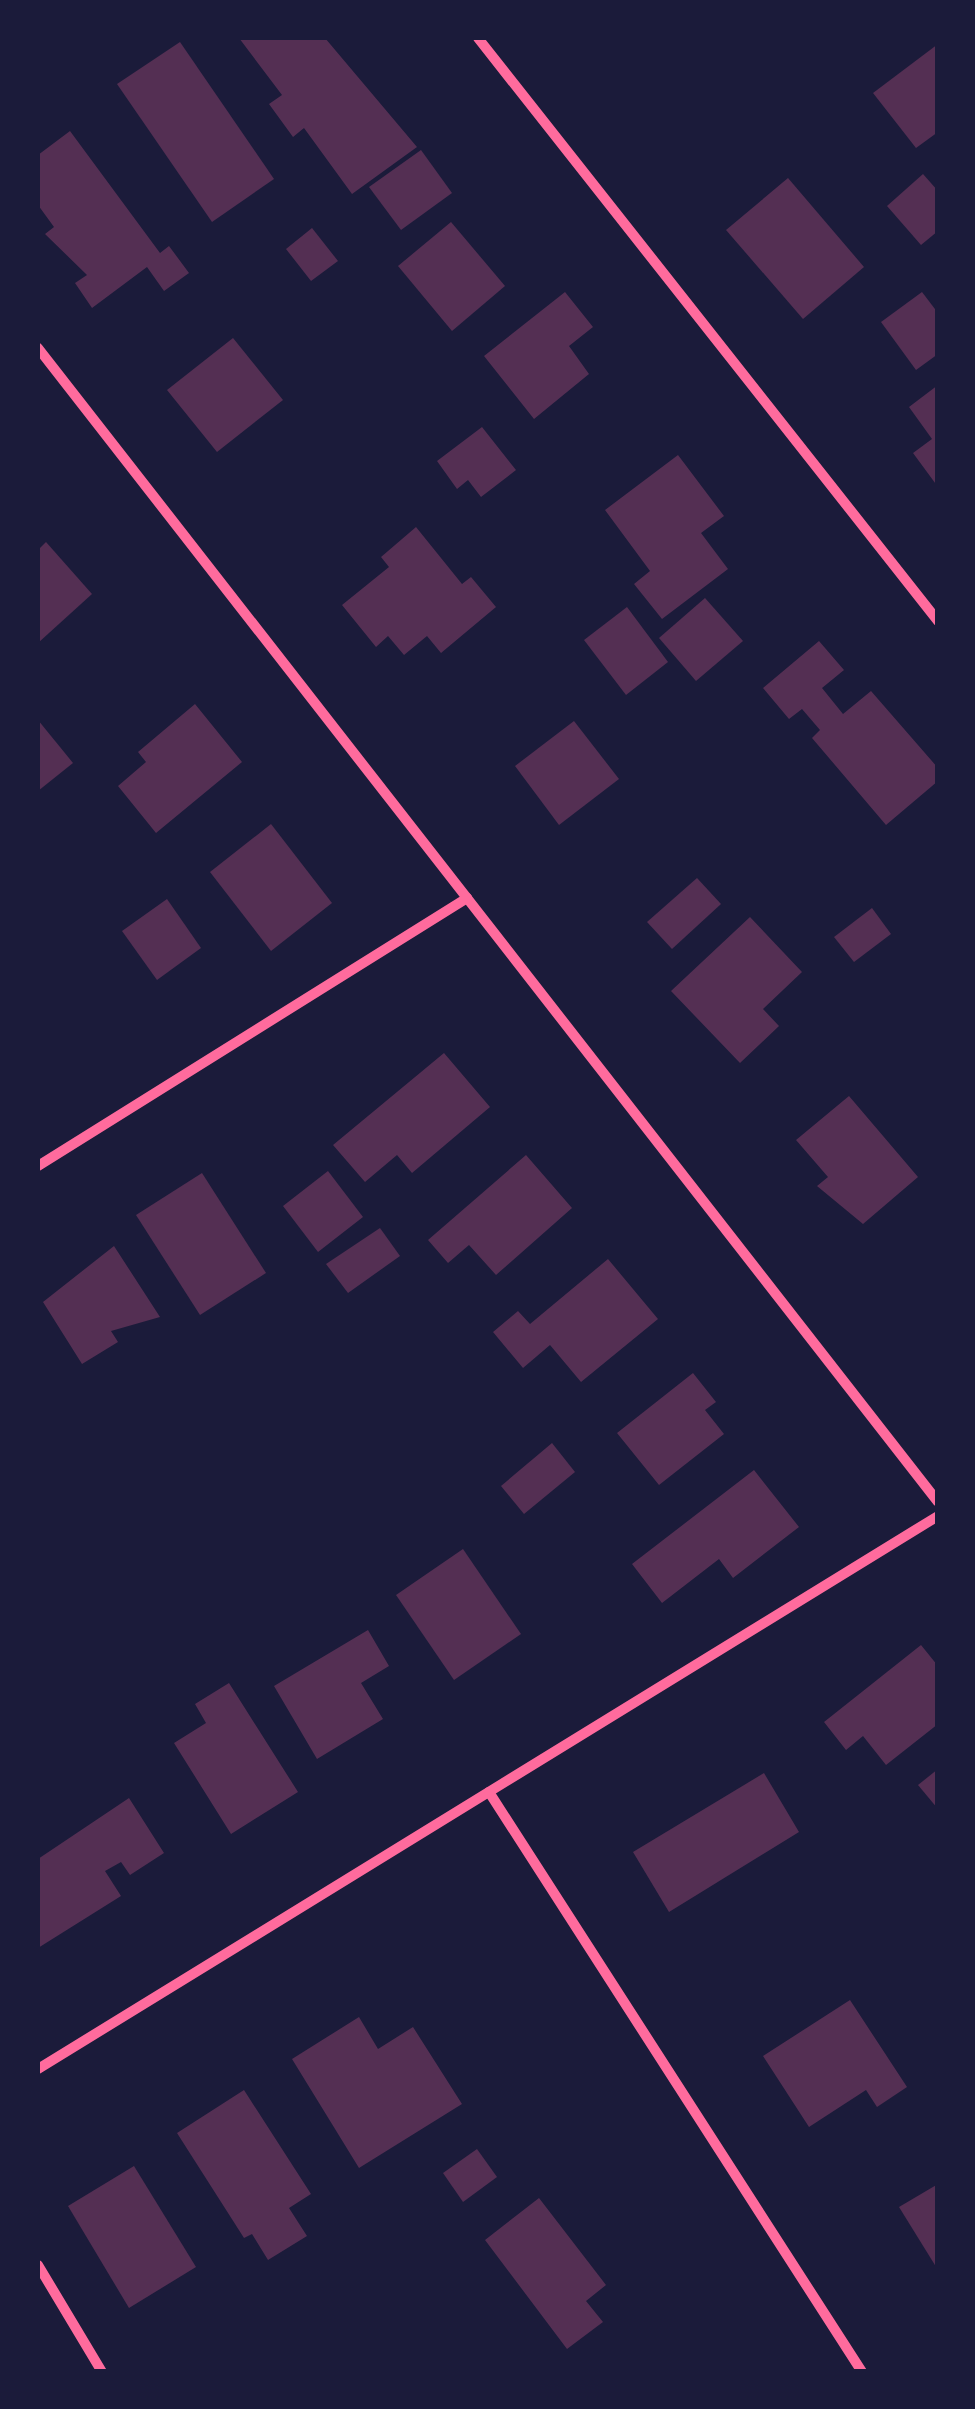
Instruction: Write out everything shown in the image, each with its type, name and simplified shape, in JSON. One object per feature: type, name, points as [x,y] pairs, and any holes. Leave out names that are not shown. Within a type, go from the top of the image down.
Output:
[{"type":"street","points":[[478,38],[938,621]]},
{"type":"street","points":[[38,348],[938,1502]]},
{"type":"street","points":[[38,1166],[467,898]]},
{"type":"street","points":[[38,2069],[938,1516]]},
{"type":"street","points":[[489,1792],[862,2372]]},
{"type":"street","points":[[38,2265],[102,2372]]},
{"type":"building","points":[[239,38],[325,38],[417,147],[352,194],[304,128],[293,137],[269,104],[282,95]]},
{"type":"building","points":[[180,42],[274,179],[212,222],[117,84]]},
{"type":"building","points":[[938,44],[938,132],[916,148],[873,93]]},
{"type":"building","points":[[70,131],[160,253],[169,246],[189,273],[164,291],[147,267],[92,308],[75,283],[87,275],[45,234],[54,227],[38,205],[38,155]]},
{"type":"building","points":[[421,150],[452,193],[401,230],[369,187]]},
{"type":"building","points":[[923,174],[938,191],[938,231],[921,245],[887,206]]},
{"type":"building","points":[[788,178],[864,267],[803,319],[726,230]]},
{"type":"building","points":[[451,222],[505,286],[452,331],[398,266]]},
{"type":"building","points":[[312,228],[338,261],[311,281],[286,249]]},
{"type":"building","points":[[565,292],[593,327],[569,346],[589,374],[534,419],[484,356]]},
{"type":"building","points":[[922,292],[938,313],[938,354],[916,370],[881,322]]},
{"type":"building","points":[[233,338],[283,400],[217,452],[167,390]]},
{"type":"building","points":[[938,385],[938,487],[913,453],[932,439],[909,407]]},
{"type":"building","points":[[482,427],[516,470],[481,497],[468,480],[457,489],[437,461]]},
{"type":"building","points":[[678,455],[724,516],[701,533],[728,569],[662,619],[634,584],[650,571],[605,510]]},
{"type":"building","points":[[416,527],[462,584],[471,577],[496,607],[441,653],[427,636],[404,655],[388,636],[376,647],[342,605],[389,567],[381,557]]},
{"type":"building","points":[[46,542],[92,594],[38,643],[38,550]]},
{"type":"building","points":[[705,598],[743,641],[696,681],[659,638]]},
{"type":"building","points":[[627,607],[668,662],[626,695],[584,640]]},
{"type":"building","points":[[819,641],[844,670],[822,688],[843,714],[871,691],[938,768],[938,781],[886,825],[812,738],[820,730],[802,709],[789,719],[763,688]]},
{"type":"building","points":[[195,704],[242,762],[156,833],[118,786],[146,762],[138,752]]},
{"type":"building","points":[[38,720],[73,763],[38,791]]},
{"type":"building","points":[[574,721],[619,779],[559,825],[515,766]]},
{"type":"building","points":[[271,824],[332,903],[271,951],[210,872]]},
{"type":"building","points":[[697,878],[721,904],[672,949],[647,922]]},
{"type":"building","points":[[167,899],[201,948],[157,980],[122,931]]},
{"type":"building","points":[[872,908],[891,934],[854,962],[834,937]]},
{"type":"building","points":[[750,917],[802,972],[763,1009],[779,1026],[740,1063],[671,991]]},
{"type":"building","points":[[444,1053],[490,1107],[412,1173],[397,1155],[365,1182],[333,1145]]},
{"type":"building","points":[[849,1096],[918,1177],[863,1224],[817,1186],[828,1177],[796,1140]]},
{"type":"building","points":[[526,1155],[572,1208],[496,1275],[469,1245],[448,1263],[428,1240]]},
{"type":"building","points":[[328,1171],[363,1217],[318,1252],[283,1206]]},
{"type":"building","points":[[202,1173],[266,1273],[200,1315],[136,1215]]},
{"type":"building","points":[[380,1228],[400,1256],[348,1293],[326,1264]]},
{"type":"building","points":[[114,1246],[160,1317],[111,1331],[118,1342],[82,1364],[43,1302]]},
{"type":"building","points":[[608,1259],[658,1319],[581,1382],[550,1345],[523,1368],[493,1332],[518,1311],[530,1324]]},
{"type":"building","points":[[693,1373],[716,1402],[705,1410],[724,1434],[659,1485],[617,1433]]},
{"type":"building","points":[[552,1443],[575,1472],[524,1514],[501,1486]]},
{"type":"building","points":[[754,1470],[799,1527],[733,1578],[719,1559],[662,1603],[632,1564]]},
{"type":"building","points":[[463,1549],[521,1634],[454,1680],[396,1595]]},
{"type":"building","points":[[368,1630],[389,1666],[361,1683],[383,1719],[317,1759],[274,1686]]},
{"type":"building","points":[[921,1645],[938,1666],[938,1724],[886,1765],[863,1736],[846,1750],[824,1722]]},
{"type":"building","points":[[229,1683],[298,1792],[231,1834],[174,1743],[206,1723],[195,1704]]},
{"type":"building","points":[[938,1769],[938,1809],[918,1785]]},
{"type":"building","points":[[764,1773],[799,1832],[669,1912],[633,1852]]},
{"type":"building","points":[[129,1798],[164,1853],[130,1875],[121,1862],[105,1871],[121,1896],[38,1948],[38,1859]]},
{"type":"building","points":[[850,2000],[907,2087],[877,2107],[866,2090],[809,2127],[763,2056]]},
{"type":"building","points":[[359,2017],[378,2049],[413,2027],[462,2104],[359,2168],[292,2059]]},
{"type":"building","points":[[244,2090],[311,2194],[289,2208],[307,2236],[268,2260],[252,2234],[244,2238],[177,2133]]},
{"type":"building","points":[[477,2149],[497,2177],[463,2202],[443,2173]]},
{"type":"building","points":[[134,2166],[196,2267],[129,2308],[68,2206]]},
{"type":"building","points":[[938,2184],[938,2270],[899,2207]]},
{"type":"building","points":[[539,2198],[606,2285],[586,2301],[603,2322],[567,2349],[485,2240]]}]
